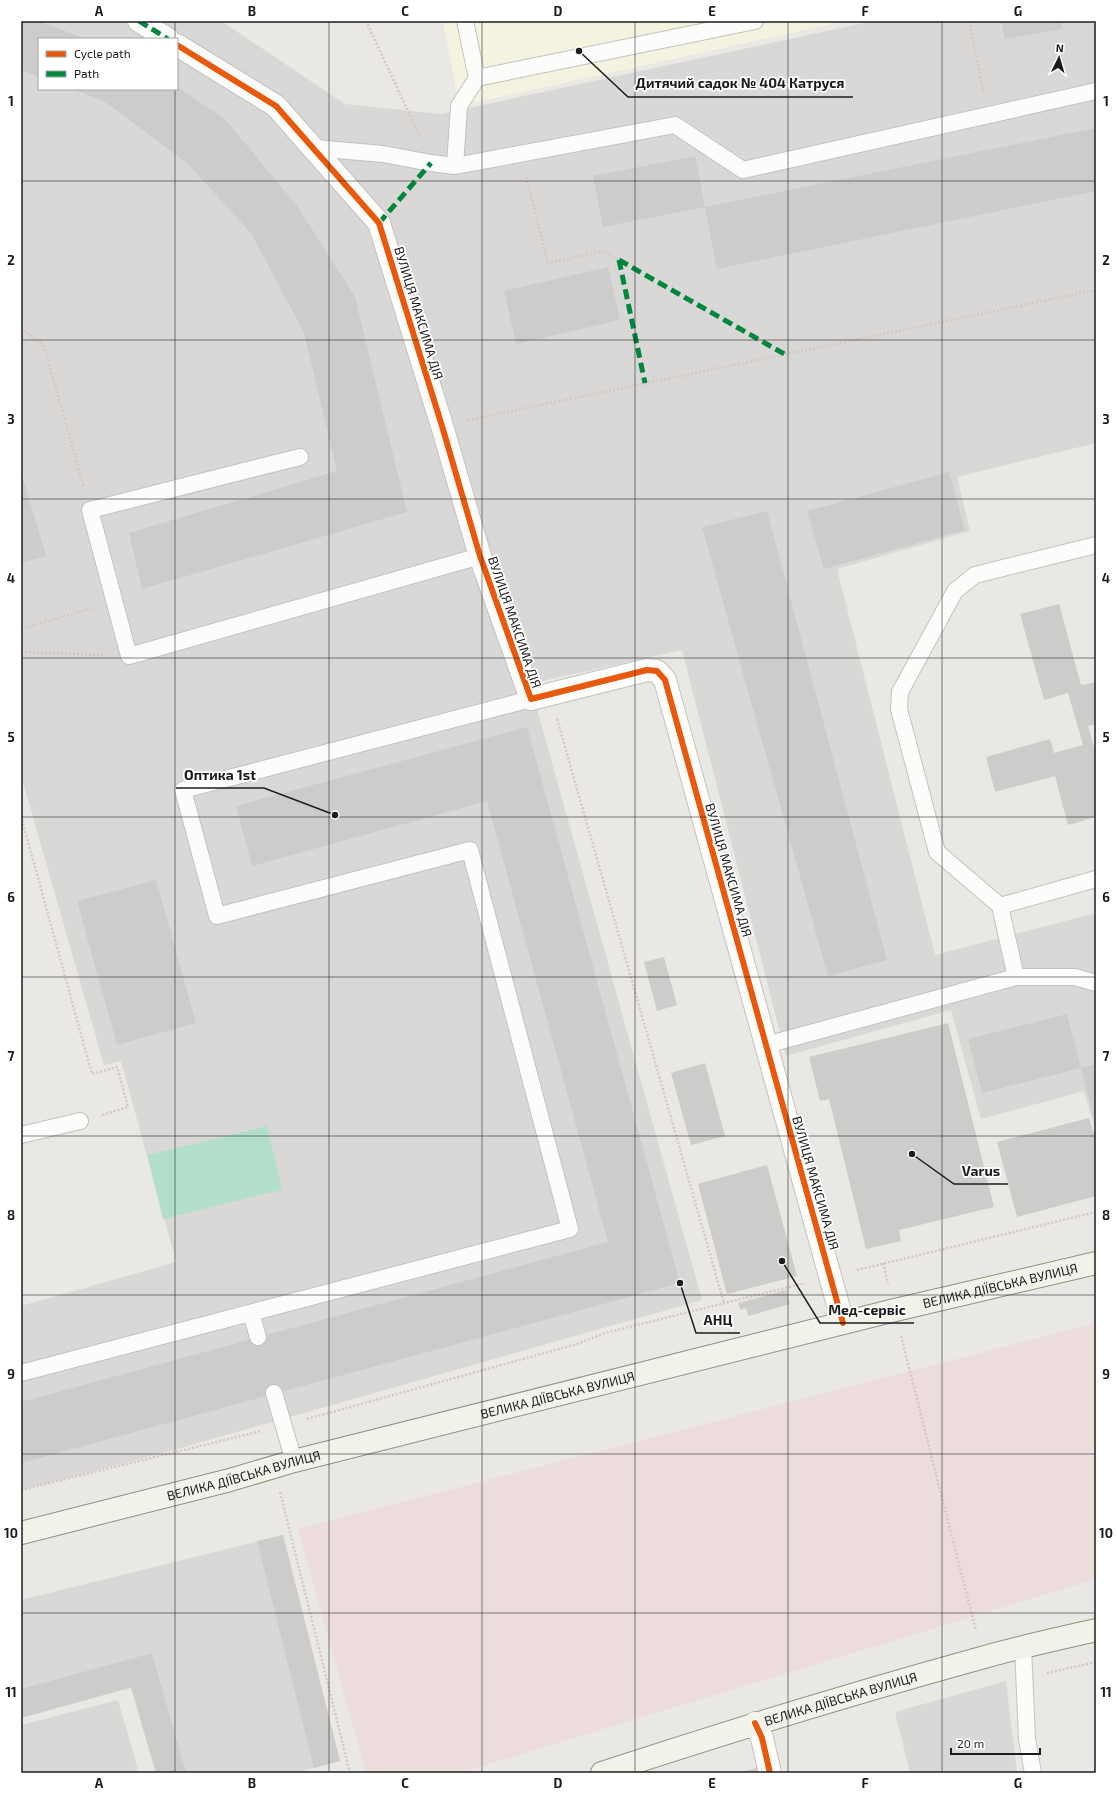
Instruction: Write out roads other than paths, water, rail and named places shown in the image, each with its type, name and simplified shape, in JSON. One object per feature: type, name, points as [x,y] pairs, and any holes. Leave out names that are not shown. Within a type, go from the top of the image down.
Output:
[{"type":"main road","name":"ВЕЛИКА ДІЇВСЬКА ВУЛИЦЯ","points":[[21,1533],[230,1480],[284,1464],[843,1323],[1096,1263]]},
{"type":"main road","name":"ВЕЛИКА ДІЇВСЬКА ВУЛИЦЯ","points":[[602,1773],[755,1723],[983,1657],[1096,1630]]},
{"type":"street","points":[[139,21],[166,38]]},
{"type":"street","name":"ВУЛИЦЯ МАКСИМА ДІЯ","points":[[178,46],[276,106],[379,223],[442,426],[480,556],[540,696],[647,670],[658,671],[665,680],[843,1323]]},
{"type":"street","points":[[755,1723],[762,1738],[770,1773]]},
{"type":"lane","points":[[465,21],[477,78]]},
{"type":"lane","points":[[455,166],[458,106],[477,78],[755,21]]},
{"type":"lane","points":[[314,148],[383,154],[455,166],[675,125],[743,170],[1096,91]]},
{"type":"lane","points":[[300,457],[90,510],[129,656],[480,556]]},
{"type":"lane","points":[[1016,977],[1000,906],[937,852],[899,709],[900,692],[955,592],[975,575],[1096,545]]},
{"type":"lane","points":[[21,1373],[570,1229],[470,850],[217,916],[183,790],[540,696]]},
{"type":"lane","points":[[1000,906],[1096,879]]},
{"type":"lane","points":[[766,1045],[1016,977],[1075,977],[1096,983]]},
{"type":"lane","points":[[21,1135],[80,1121]]},
{"type":"lane","points":[[250,1313],[258,1337]]},
{"type":"lane","points":[[274,1393],[283,1425],[284,1464]]},
{"type":"lane","name":"ВЕЛИКА ДІЇВСЬКА ВУЛИЦЯ","points":[[1060,1639],[1096,1619]]},
{"type":"lane","points":[[1023,1647],[1027,1739],[1033,1773]]},
{"type":"place","name":"Дитячий садок № 404 Катруся","points":[[579,51]]},
{"type":"place","name":"Оптика 1st","points":[[335,815]]},
{"type":"place","name":"Varus","points":[[912,1154]]},
{"type":"place","name":"Мед-сервіс","points":[[782,1261]]},
{"type":"place","name":"АНЦ","points":[[680,1283]]}]
